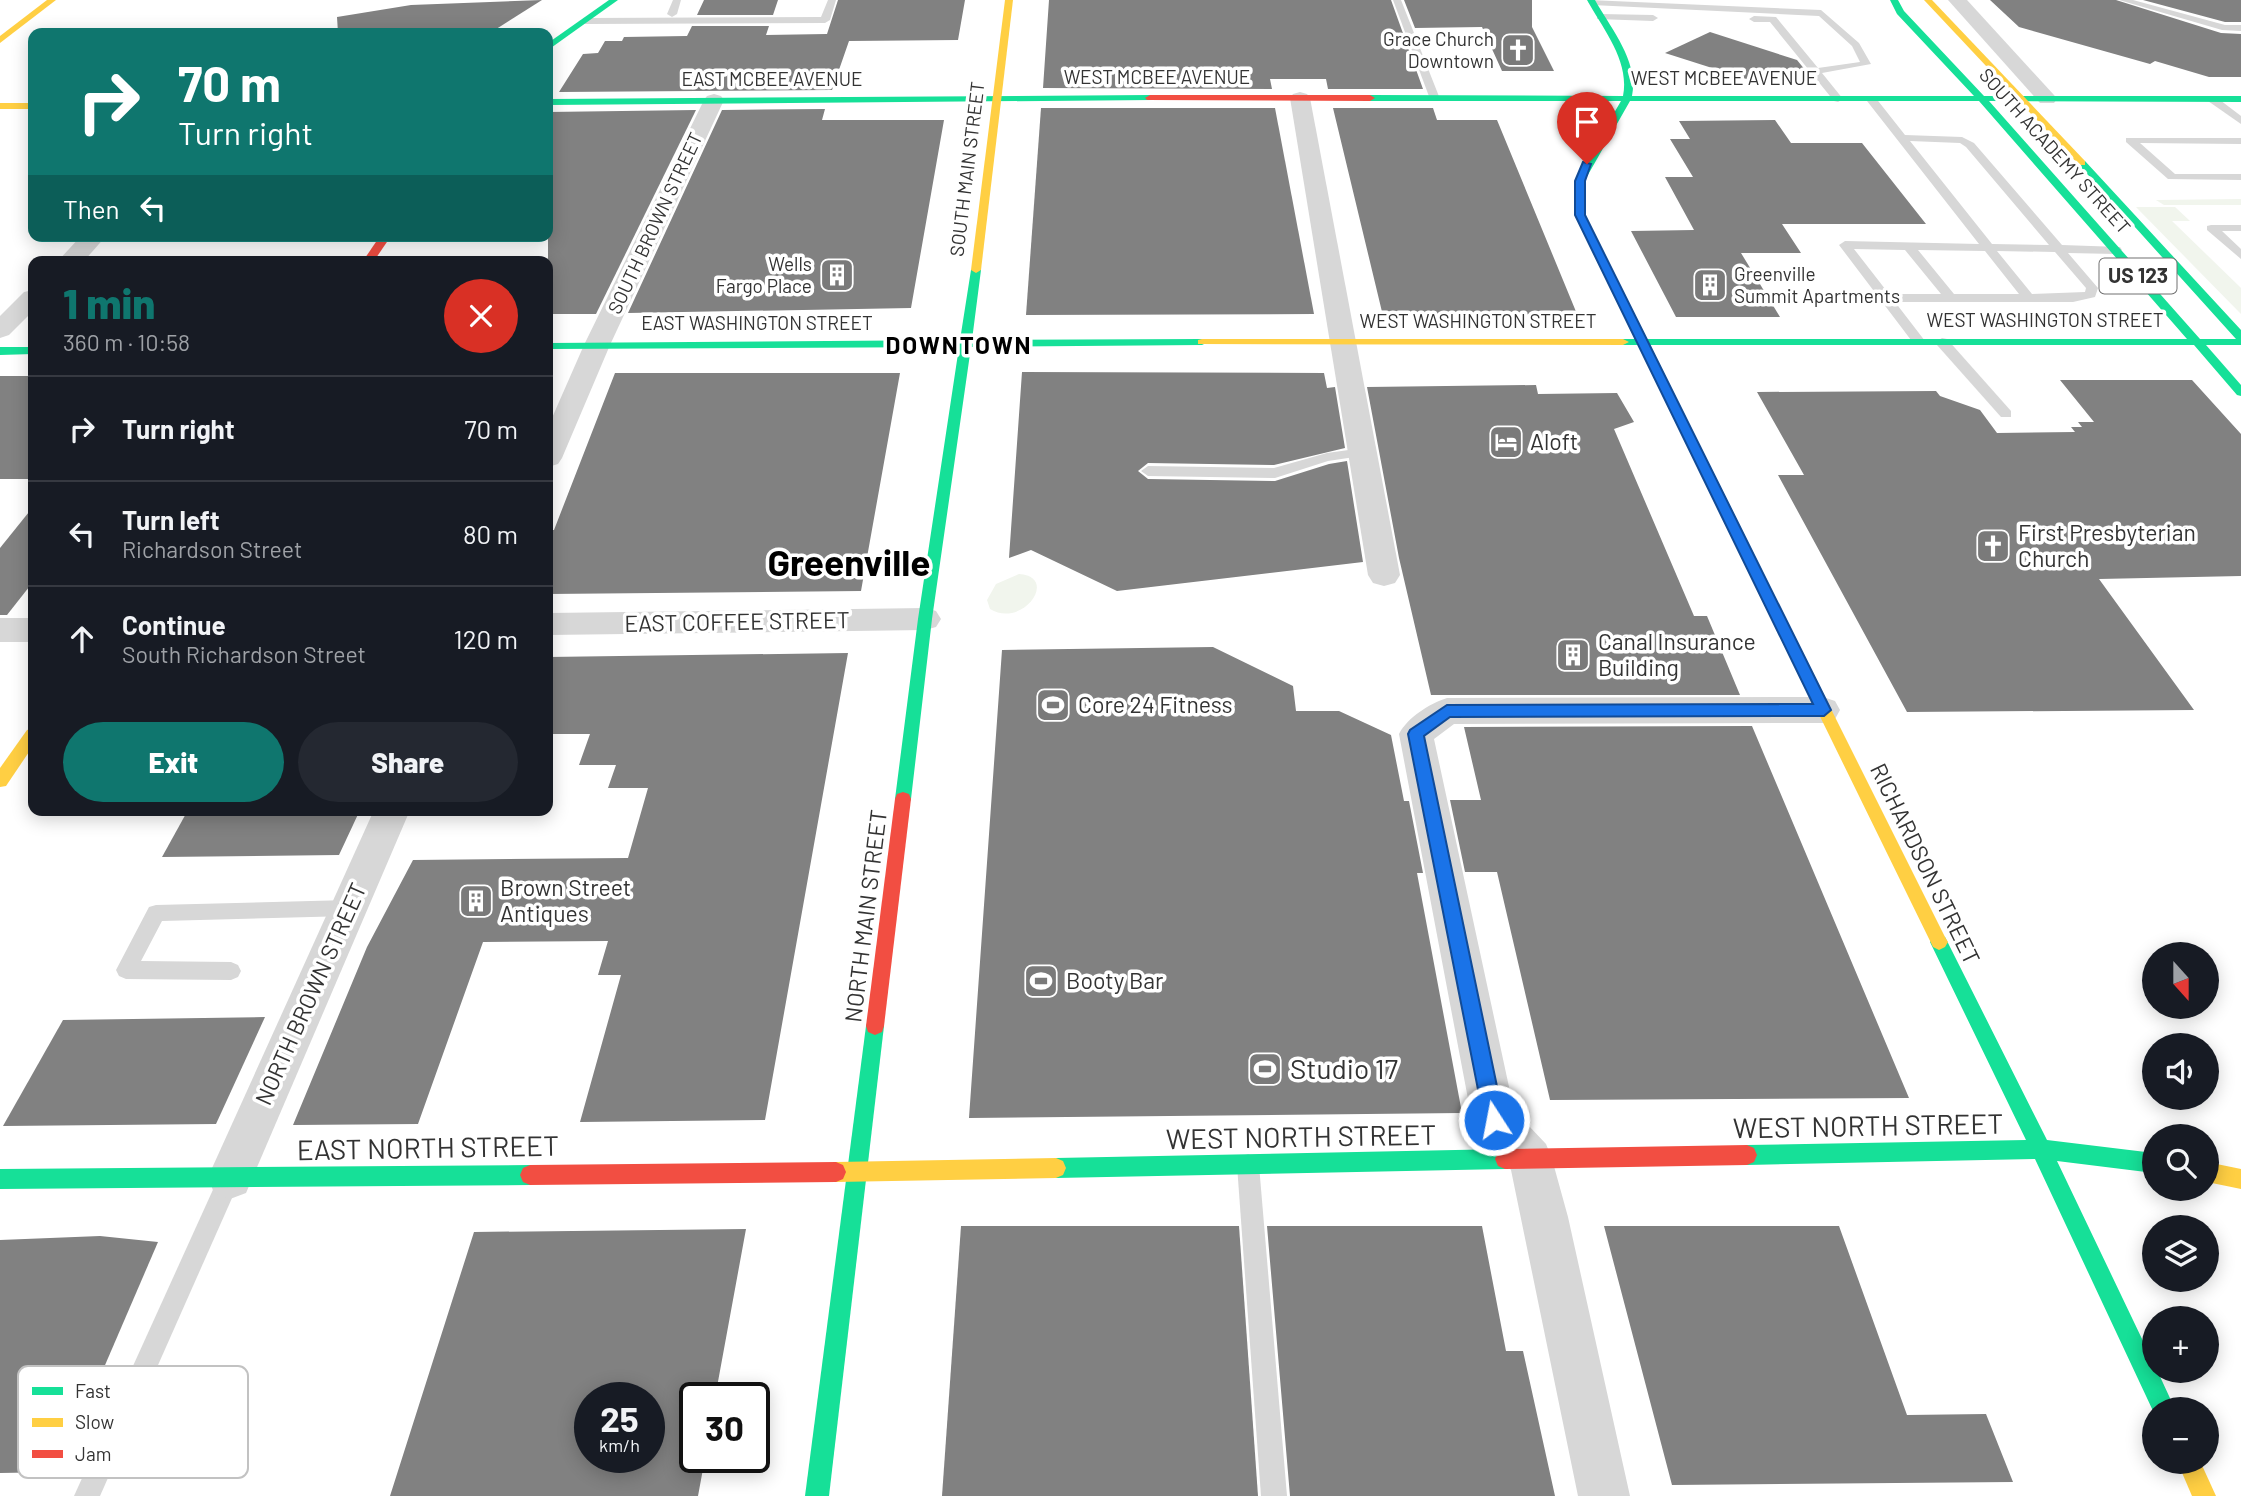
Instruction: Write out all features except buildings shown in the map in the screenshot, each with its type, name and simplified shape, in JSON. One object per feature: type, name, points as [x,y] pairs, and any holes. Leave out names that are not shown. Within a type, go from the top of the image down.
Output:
[{"type":"main road","points":[[0,40],[52,0]]},
{"type":"main road","points":[[553,43],[614,0]]},
{"type":"main road","name":"SOUTH MAIN STREET","points":[[967,342],[1009,0]]},
{"type":"main road","name":"SOUTH ACADEMY STREET","points":[[1894,0],[1900,12],[1982,99],[2241,392]]},
{"type":"main road","name":"SOUTH ACADEMY STREET","points":[[1928,0],[1941,18],[2021,99],[2241,339]]},
{"type":"main road","points":[[1591,1],[1631,75],[1631,87],[1624,99]]},
{"type":"main road","name":"WEST MCBEE AVENUE","points":[[996,98],[2241,99]]},
{"type":"main road","name":"EAST MCBEE AVENUE","points":[[553,102],[996,98]]},
{"type":"main road","name":"RICHARDSON STREET","points":[[1624,99],[1614,123],[1587,164],[1580,181],[1579,213],[2040,1149],[2158,1397]]},
{"type":"main road","points":[[0,106],[28,106]]},
{"type":"main road","name":"WEST WASHINGTON STREET","points":[[967,342],[1942,342],[2241,339]]},
{"type":"main road","name":"EAST WASHINGTON STREET","points":[[553,346],[967,342]]},
{"type":"main road","name":"NORTH MAIN STREET","points":[[817,1496],[925,619],[967,342]]},
{"type":"main road","points":[[0,351],[28,351]]},
{"type":"main road","points":[[0,781],[28,741]]},
{"type":"main road","name":"WEST NORTH STREET","points":[[857,1172],[2040,1149],[2142,1162]]},
{"type":"main road","name":"EAST NORTH STREET","points":[[0,1179],[857,1172]]},
{"type":"main road","points":[[2219,1174],[2241,1179]]},
{"type":"main road","points":[[2194,1474],[2204,1496]]},
{"type":"street","points":[[1957,0],[2047,99]]},
{"type":"street","points":[[1300,99],[1384,575]]},
{"type":"street","name":"SOUTH BROWN STREET","points":[[597,345],[714,100]]},
{"type":"street","points":[[75,256],[89,242]]},
{"type":"street","points":[[0,330],[28,302]]},
{"type":"street","points":[[553,446],[597,345]]},
{"type":"street","name":"EAST COFFEE STREET","points":[[553,624],[925,619]]},
{"type":"street","points":[[0,630],[28,630]]},
{"type":"street","points":[[1604,1496],[1545,1217],[1530,1159],[1494,1120],[1416,734],[1447,711],[1824,710]]},
{"type":"street","name":"NORTH BROWN STREET","points":[[230,1177],[389,816]]},
{"type":"lane","points":[[671,13],[677,0]]},
{"type":"lane","points":[[585,21],[825,20],[832,0]]},
{"type":"lane","points":[[1397,0],[1435,99]]},
{"type":"lane","points":[[2123,0],[2225,28],[2241,28]]},
{"type":"lane","points":[[1591,1],[1821,13],[1856,45],[1866,64],[1815,71]]},
{"type":"lane","points":[[1766,9],[1838,99]]},
{"type":"lane","points":[[1600,17],[1653,18]]},
{"type":"lane","points":[[1703,19],[1773,19]]},
{"type":"lane","points":[[1871,99],[2028,298]]},
{"type":"lane","points":[[2212,99],[2241,121]]},
{"type":"lane","points":[[1884,298],[2073,298],[2091,293],[2092,288],[1970,145],[1962,140],[1901,138]]},
{"type":"lane","points":[[2241,141],[2130,140],[2172,177],[2241,177]]},
{"type":"lane","points":[[2241,228],[2211,228],[2241,255]]},
{"type":"lane","points":[[1919,341],[1845,245],[2116,250]]},
{"type":"lane","points":[[1909,247],[1951,298]]},
{"type":"lane","points":[[1942,342],[2006,414]]},
{"type":"lane","points":[[1148,471],[1275,473],[1327,457],[1363,452]]},
{"type":"lane","points":[[231,971],[126,970],[156,913],[349,908]]},
{"type":"lane","points":[[1248,1165],[1274,1496]]},
{"type":"lane","points":[[147,1366],[230,1177]]},
{"type":"lane","points":[[87,1496],[95,1478]]},
{"type":"shaded area","points":[[2241,199],[2241,205],[2164,205],[2156,200]]},
{"type":"shaded area","points":[[2136,207],[2175,207],[2190,221],[2172,221],[2241,288],[2241,314]]},
{"type":"shaded area","points":[[1019,574],[1031,577],[1036,584],[1032,600],[1024,608],[1014,612],[1002,613],[990,609],[987,600],[996,584]]},
{"type":"traffic: fast","points":[[553,43],[614,0]]},
{"type":"traffic: fast","points":[[1591,0],[1619,49],[1629,78],[1628,92],[1618,118],[1585,167],[1580,180],[1579,213],[1791,643]]},
{"type":"traffic: fast","points":[[1894,0],[1900,12],[1982,99],[2241,392]]},
{"type":"traffic: fast","points":[[553,102],[1150,98]]},
{"type":"traffic: fast","points":[[1370,98],[2241,99]]},
{"type":"traffic: fast","points":[[2082,163],[2241,337]]},
{"type":"traffic: fast","points":[[903,799],[925,619],[976,270]]},
{"type":"traffic: fast","points":[[553,346],[1202,342]]},
{"type":"traffic: fast","points":[[1623,342],[2241,342]]},
{"type":"traffic: fast","points":[[0,351],[28,351]]},
{"type":"traffic: fast","points":[[1939,942],[2158,1397]]},
{"type":"traffic: fast","points":[[817,1496],[875,1026]]},
{"type":"traffic: fast","points":[[1747,1155],[2041,1149],[2142,1162]]},
{"type":"traffic: fast","points":[[1056,1168],[1505,1159]]},
{"type":"traffic: fast","points":[[0,1179],[530,1175]]},
{"type":"traffic: slow","points":[[0,40],[52,0]]},
{"type":"traffic: slow","points":[[976,270],[1009,0]]},
{"type":"traffic: slow","points":[[1928,0],[2082,163]]},
{"type":"traffic: slow","points":[[0,106],[28,106]]},
{"type":"traffic: slow","points":[[1202,342],[1623,342]]},
{"type":"traffic: slow","points":[[1791,643],[1939,942]]},
{"type":"traffic: slow","points":[[0,781],[28,741]]},
{"type":"traffic: slow","points":[[836,1172],[1056,1168]]},
{"type":"traffic: slow","points":[[2219,1174],[2241,1179]]},
{"type":"traffic: slow","points":[[2194,1474],[2204,1496]]},
{"type":"traffic: jam","points":[[1150,98],[1370,98]]},
{"type":"traffic: jam","points":[[372,256],[382,242]]},
{"type":"traffic: jam","points":[[875,1026],[903,799]]},
{"type":"traffic: jam","points":[[1505,1159],[1747,1155]]},
{"type":"traffic: jam","points":[[530,1175],[836,1172]]},
{"type":"place","name":"Grace Church Downtown","points":[[1518,50]]},
{"type":"place","name":"Wells Fargo Place","points":[[837,275]]},
{"type":"place","name":"Greenville Summit Apartments","points":[[1710,285]]},
{"type":"place","name":"Aloft","points":[[1506,442]]},
{"type":"place","name":"First Presbyterian Church","points":[[1993,546]]},
{"type":"place","name":"Canal Insurance Building","points":[[1573,655]]},
{"type":"place","name":"Core 24 Fitness","points":[[1053,705]]},
{"type":"place","name":"Brown Street Antiques","points":[[476,901]]},
{"type":"place","name":"Booty Bar","points":[[1041,981]]},
{"type":"place","name":"Studio 17","points":[[1265,1069]]},
{"type":"district","name":"DOWNTOWN","points":[[959,346]]},
{"type":"district","name":"Greenville","points":[[849,563]]},
{"type":"route","points":[[1494,1120],[1416,734],[1447,711],[1824,710],[1580,215],[1580,181],[1587,164]]}]
